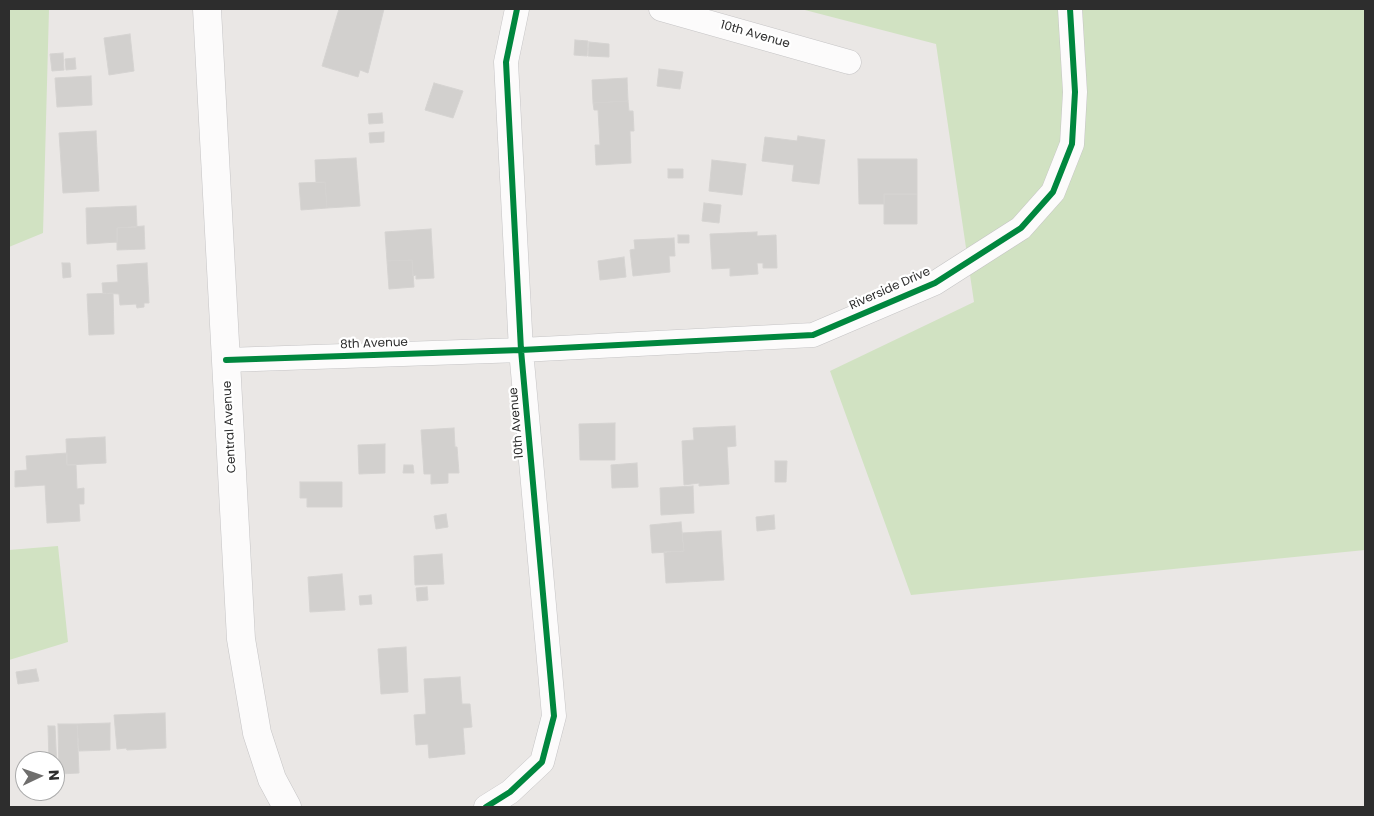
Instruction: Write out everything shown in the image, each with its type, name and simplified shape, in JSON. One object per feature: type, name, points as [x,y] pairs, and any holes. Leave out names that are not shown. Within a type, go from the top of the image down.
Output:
[{"type":"street","name":"Central Avenue","points":[[206,9],[241,639],[257,733],[272,779],[287,807]]},
{"type":"street","name":"10th Avenue","points":[[486,807],[510,792],[542,762],[554,716],[522,350],[506,62],[517,9]]},
{"type":"street","name":"10th Avenue","points":[[661,9],[849,62]]},
{"type":"street","name":"Riverside Drive","points":[[522,350],[813,335],[935,283],[1020,228],[1053,192],[1072,144],[1075,92],[1070,9]]},
{"type":"street","name":"8th Avenue","points":[[226,360],[522,350]]},
{"type":"green space","points":[[9,9],[49,9],[43,233],[9,247]]},
{"type":"green space","points":[[801,9],[1365,9],[1365,550],[911,595],[830,371],[974,302],[936,44]]},
{"type":"green space","points":[[58,546],[68,642],[9,660],[9,550]]},
{"type":"building","points":[[339,9],[384,9],[368,73],[360,70],[358,77],[322,66]]},
{"type":"building","points":[[130,34],[134,71],[109,75],[104,38]]},
{"type":"building","points":[[575,40],[588,41],[587,56],[574,55]]},
{"type":"building","points":[[589,42],[609,44],[609,57],[588,56]]},
{"type":"building","points":[[63,53],[64,70],[52,71],[50,54]]},
{"type":"building","points":[[75,58],[76,69],[66,70],[65,59]]},
{"type":"building","points":[[659,69],[683,72],[680,89],[657,86]]},
{"type":"building","points":[[91,76],[92,105],[57,107],[55,78]]},
{"type":"building","points":[[627,78],[628,101],[593,103],[592,80]]},
{"type":"building","points":[[434,83],[463,91],[453,118],[425,110]]},
{"type":"building","points":[[628,101],[629,111],[633,111],[634,131],[630,131],[631,163],[596,165],[595,145],[600,145],[598,110],[594,110],[593,103]]},
{"type":"building","points":[[382,113],[383,123],[369,124],[368,114]]},
{"type":"building","points":[[96,131],[99,191],[63,193],[59,133]]},
{"type":"building","points":[[384,132],[384,142],[370,143],[369,133]]},
{"type":"building","points":[[798,136],[825,140],[819,184],[792,181],[794,165],[762,161],[765,137],[797,141]]},
{"type":"building","points":[[356,158],[360,206],[327,208],[325,182],[316,182],[315,160]]},
{"type":"building","points":[[858,159],[917,159],[917,194],[884,194],[884,204],[859,204]]},
{"type":"building","points":[[712,160],[746,164],[742,195],[709,191]]},
{"type":"building","points":[[668,169],[683,169],[683,178],[668,178]]},
{"type":"building","points":[[325,182],[327,208],[301,210],[299,183]]},
{"type":"building","points":[[884,194],[917,194],[917,224],[884,224]]},
{"type":"building","points":[[704,203],[721,205],[719,223],[702,221]]},
{"type":"building","points":[[136,206],[137,227],[117,228],[117,242],[87,244],[86,208]]},
{"type":"building","points":[[144,226],[145,249],[117,250],[117,228]]},
{"type":"building","points":[[431,229],[434,278],[416,279],[416,275],[413,276],[412,260],[387,261],[385,232]]},
{"type":"building","points":[[757,232],[757,236],[776,235],[777,268],[763,268],[763,263],[757,263],[758,274],[730,276],[730,268],[712,269],[710,234]]},
{"type":"building","points":[[678,235],[689,235],[689,243],[678,243]]},
{"type":"building","points":[[674,238],[675,256],[669,256],[670,272],[633,276],[630,250],[635,249],[634,240]]},
{"type":"building","points":[[624,257],[626,277],[600,280],[598,261]]},
{"type":"building","points":[[412,260],[414,287],[389,289],[387,261]]},
{"type":"building","points":[[62,263],[70,263],[71,277],[63,278]]},
{"type":"building","points":[[147,263],[149,303],[144,303],[144,307],[137,308],[136,304],[120,305],[119,294],[103,293],[102,283],[118,282],[117,265]]},
{"type":"building","points":[[113,293],[114,334],[89,335],[87,294]]},
{"type":"building","points":[[615,423],[615,460],[580,460],[579,424]]},
{"type":"building","points":[[735,426],[736,446],[727,447],[729,484],[699,486],[699,483],[684,485],[682,441],[694,440],[693,428]]},
{"type":"building","points":[[454,428],[459,473],[448,473],[448,483],[431,484],[431,474],[424,474],[421,430]]},
{"type":"building","points":[[105,437],[106,463],[67,465],[66,439]]},
{"type":"building","points":[[385,444],[385,473],[359,474],[358,445]]},
{"type":"building","points":[[67,453],[67,465],[76,465],[77,489],[84,488],[84,504],[79,504],[80,521],[47,523],[45,485],[15,487],[15,471],[27,470],[26,456]]},
{"type":"building","points":[[775,461],[787,461],[786,482],[775,482]]},
{"type":"building","points":[[637,463],[638,487],[612,488],[611,465]]},
{"type":"building","points":[[404,465],[413,465],[414,473],[403,473]]},
{"type":"building","points":[[300,482],[342,482],[342,507],[307,507],[307,498],[300,498]]},
{"type":"building","points":[[693,486],[694,513],[661,515],[660,488]]},
{"type":"building","points":[[446,514],[448,527],[436,529],[434,516]]},
{"type":"building","points":[[774,515],[775,529],[757,531],[756,517]]},
{"type":"building","points":[[681,522],[684,551],[652,553],[650,525]]},
{"type":"building","points":[[721,531],[724,580],[666,583],[664,552],[684,551],[682,533]]},
{"type":"building","points":[[442,554],[444,584],[415,585],[414,556]]},
{"type":"building","points":[[342,574],[345,610],[310,612],[308,577]]},
{"type":"building","points":[[427,587],[428,600],[417,601],[416,588]]},
{"type":"building","points":[[371,595],[372,604],[360,605],[359,596]]},
{"type":"building","points":[[406,647],[408,692],[381,694],[378,649]]},
{"type":"building","points":[[36,669],[39,681],[18,684],[16,672]]},
{"type":"building","points":[[460,677],[462,704],[470,704],[472,727],[463,728],[465,754],[429,758],[428,744],[416,745],[414,715],[426,714],[424,679]]},
{"type":"building","points":[[165,713],[166,748],[117,749],[114,715]]},
{"type":"building","points":[[110,723],[110,750],[79,751],[77,724]]},
{"type":"building","points":[[58,724],[77,724],[79,773],[65,774],[65,751],[59,751]]},
{"type":"building","points":[[48,726],[55,726],[56,751],[49,751]]},
{"type":"cycle path","points":[[486,807],[510,792],[542,762],[554,716],[521,350],[506,62],[517,9]]},
{"type":"cycle path","points":[[226,360],[521,350],[813,335],[935,283],[1021,228],[1053,192],[1072,144],[1075,92],[1070,9]]}]
